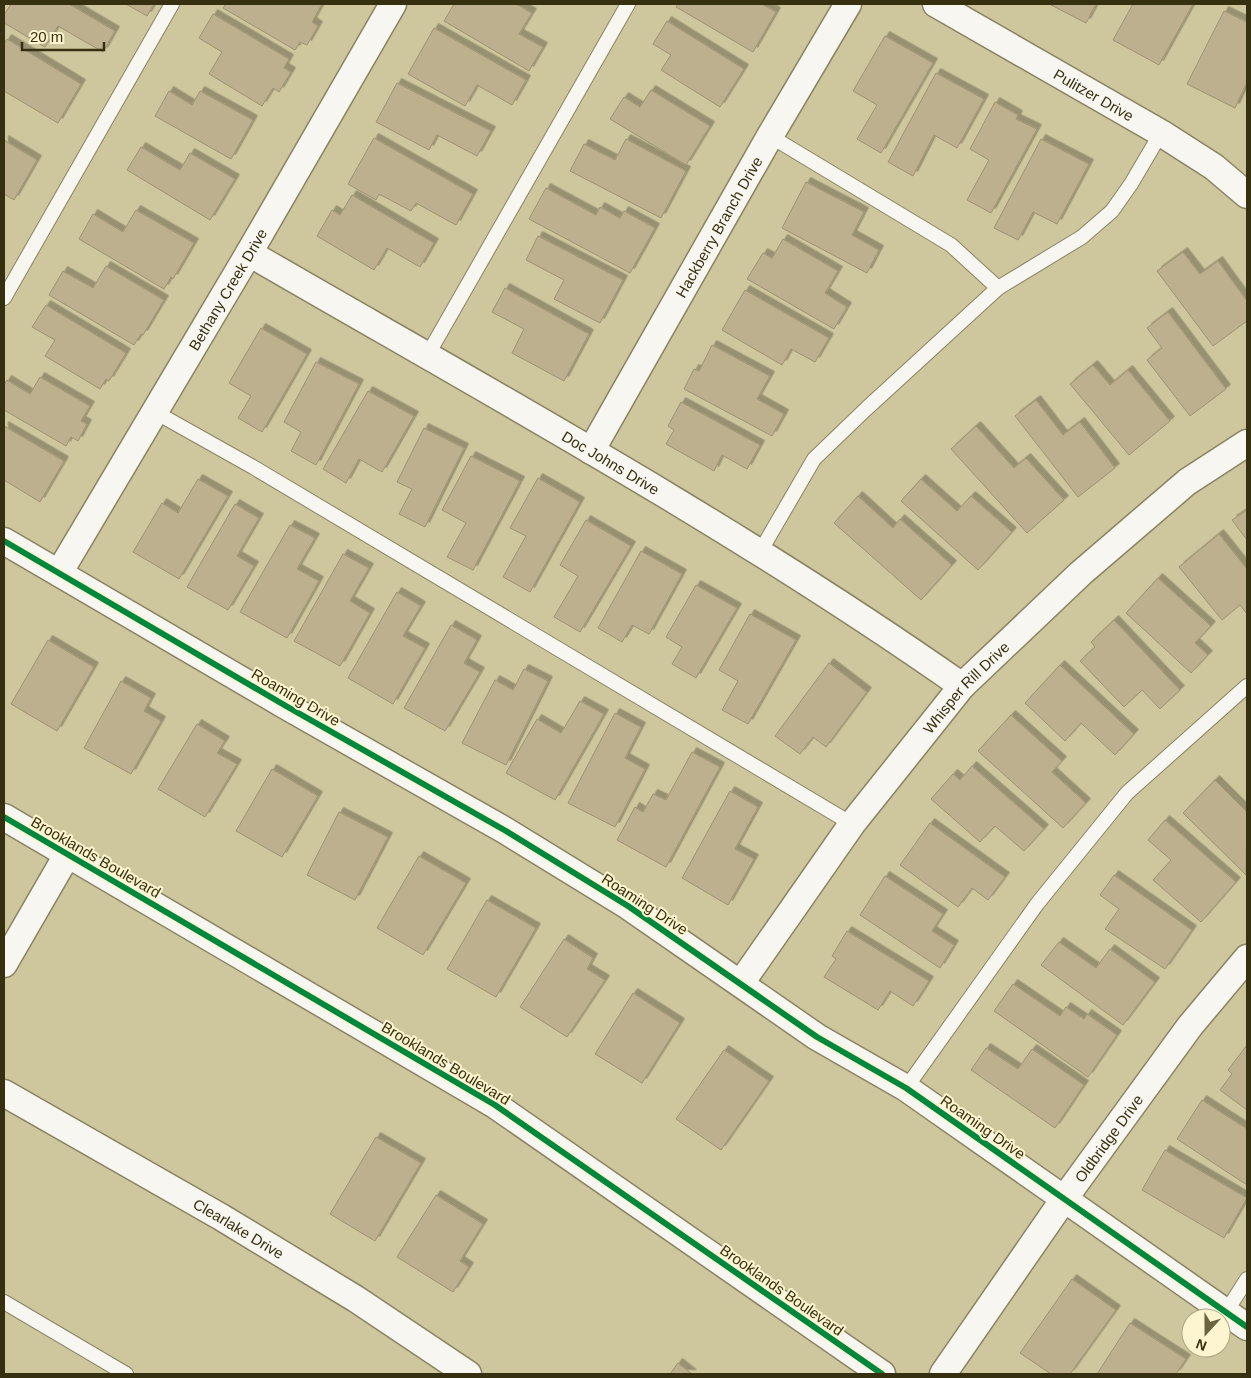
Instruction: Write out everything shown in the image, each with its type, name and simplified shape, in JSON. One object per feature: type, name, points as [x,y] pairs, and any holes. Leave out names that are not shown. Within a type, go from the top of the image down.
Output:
[{"type":"street","name":"Bethany Creek Drive","points":[[59,574],[249,253],[393,4]]},
{"type":"street","name":"Hackberry Branch Drive","points":[[591,451],[770,136],[848,4]]},
{"type":"street","name":"Pulitzer Drive","points":[[936,4],[1161,133],[1214,167],[1247,196]]},
{"type":"street","name":"Doc Johns Drive","points":[[249,253],[591,451],[760,552],[909,649],[962,686]]},
{"type":"street","name":"Whisper Rill Drive","points":[[741,984],[852,824],[962,686],[1081,573],[1187,482],[1247,443]]},
{"type":"street","name":"Roaming Drive","points":[[4,541],[286,706],[506,831],[628,906],[817,1037],[906,1088],[1220,1308]]},
{"type":"street","name":"Brooklands Boulevard","points":[[4,817],[495,1105],[882,1374]]},
{"type":"street","points":[[4,964],[67,855]]},
{"type":"street","name":"Oldbridge Drive","points":[[943,1374],[1064,1199],[1190,1026],[1247,958]]},
{"type":"street","name":"Clearlake Drive","points":[[4,1093],[230,1222],[356,1299],[468,1374]]},
{"type":"street","name":"Roaming Drive","points":[[1231,1316],[1247,1327]]},
{"type":"lane","points":[[4,298],[172,4]]},
{"type":"lane","points":[[427,356],[628,4]]},
{"type":"lane","points":[[760,552],[814,459],[998,288],[1082,237],[1112,211],[1131,184],[1161,133]]},
{"type":"lane","points":[[770,136],[951,245],[998,288]]},
{"type":"lane","points":[[155,412],[253,467],[852,824]]},
{"type":"lane","points":[[906,1088],[1037,904],[1127,793],[1247,686]]},
{"type":"lane","points":[[1229,1308],[1247,1279]]},
{"type":"lane","points":[[4,1302],[126,1374]]},
{"type":"building","points":[[11,4],[69,4],[115,31],[103,52],[58,26],[45,47],[4,23],[4,15]]},
{"type":"building","points":[[126,4],[154,4],[147,16]]},
{"type":"building","points":[[226,4],[322,4],[312,22],[318,26],[307,45],[300,42],[295,50],[223,8]]},
{"type":"building","points":[[454,4],[516,4],[532,13],[519,34],[543,47],[529,71],[444,21]]},
{"type":"building","points":[[678,4],[762,4],[776,12],[753,52],[676,7]]},
{"type":"building","points":[[1049,4],[1096,4],[1086,23]]},
{"type":"building","points":[[1133,4],[1193,4],[1159,65],[1113,40]]},
{"type":"building","points":[[1224,11],[1247,22],[1247,82],[1235,108],[1187,84]]},
{"type":"building","points":[[213,14],[289,59],[284,68],[291,72],[279,92],[273,88],[262,106],[209,74],[222,52],[199,38]]},
{"type":"building","points":[[667,21],[744,69],[720,107],[661,70],[671,55],[653,44]]},
{"type":"building","points":[[434,28],[526,80],[512,105],[477,85],[465,106],[408,74]]},
{"type":"building","points":[[885,36],[933,63],[881,153],[857,139],[877,105],[853,91]]},
{"type":"building","points":[[7,39],[81,84],[58,123],[4,91],[4,44]]},
{"type":"building","points":[[936,73],[984,99],[957,148],[934,135],[913,176],[888,162]]},
{"type":"building","points":[[397,83],[491,131],[477,156],[437,135],[429,150],[376,122]]},
{"type":"building","points":[[651,90],[710,126],[686,165],[610,119],[624,97],[640,107]]},
{"type":"building","points":[[169,91],[192,105],[200,91],[253,120],[231,159],[155,116]]},
{"type":"building","points":[[995,102],[1018,115],[1016,119],[1037,129],[991,213],[967,200],[989,160],[970,149]]},
{"type":"building","points":[[374,138],[473,194],[456,225],[416,203],[411,211],[379,194],[376,200],[348,184]]},
{"type":"building","points":[[626,139],[686,171],[661,218],[570,171],[584,144],[615,160]]},
{"type":"building","points":[[1041,139],[1089,164],[1057,224],[1033,212],[1018,240],[994,228]]},
{"type":"building","points":[[4,140],[37,160],[14,200],[4,194]]},
{"type":"building","points":[[141,147],[180,170],[190,153],[235,179],[210,220],[127,170]]},
{"type":"building","points":[[806,182],[864,212],[852,235],[879,250],[867,273],[782,228]]},
{"type":"building","points":[[546,188],[596,215],[600,207],[620,218],[624,211],[655,228],[630,273],[529,219]]},
{"type":"building","points":[[352,195],[434,243],[420,267],[387,248],[374,270],[317,236],[332,210],[340,215]]},
{"type":"building","points":[[136,210],[194,243],[173,279],[171,277],[164,289],[79,239],[93,214],[123,232]]},
{"type":"building","points":[[538,236],[623,280],[600,323],[554,299],[564,280],[526,260]]},
{"type":"building","points":[[783,239],[838,271],[825,293],[847,307],[834,329],[747,279],[763,253],[772,258]]},
{"type":"building","points":[[1183,252],[1200,274],[1218,261],[1247,301],[1247,321],[1213,346],[1157,271]]},
{"type":"building","points":[[106,266],[164,300],[143,335],[141,334],[134,345],[49,295],[63,271],[93,288]]},
{"type":"building","points":[[505,288],[589,334],[564,381],[512,353],[524,329],[492,312]]},
{"type":"building","points":[[745,290],[829,338],[815,362],[791,349],[782,365],[722,330]]},
{"type":"building","points":[[46,305],[126,353],[109,381],[106,379],[100,389],[45,356],[55,340],[32,327]]},
{"type":"building","points":[[1168,312],[1226,389],[1190,416],[1147,360],[1162,348],[1147,328]]},
{"type":"building","points":[[261,328],[307,354],[262,432],[238,418],[251,396],[229,383]]},
{"type":"building","points":[[712,345],[770,376],[757,399],[784,414],[772,436],[684,389],[694,369],[699,371]]},
{"type":"building","points":[[316,362],[359,384],[316,465],[291,451],[301,432],[284,422]]},
{"type":"building","points":[[1093,365],[1110,385],[1128,370],[1170,421],[1129,455],[1070,384]]},
{"type":"building","points":[[40,377],[90,406],[81,421],[87,424],[78,441],[71,437],[66,446],[4,410],[4,385],[7,380],[30,394]]},
{"type":"building","points":[[368,391],[414,416],[382,472],[359,459],[346,483],[323,469]]},
{"type":"building","points":[[1036,400],[1063,435],[1080,422],[1115,468],[1078,497],[1015,416]]},
{"type":"building","points":[[681,402],[760,445],[747,469],[722,455],[714,471],[666,444],[674,430],[668,426]]},
{"type":"building","points":[[4,426],[64,461],[40,502],[4,480]]},
{"type":"building","points":[[976,426],[1014,468],[1026,458],[1064,500],[1027,533],[951,449]]},
{"type":"building","points":[[424,428],[464,448],[425,527],[399,514],[412,489],[397,482]]},
{"type":"building","points":[[471,456],[520,481],[473,570],[447,557],[466,523],[442,510]]},
{"type":"building","points":[[538,478],[580,502],[530,592],[503,577],[526,536],[510,528]]},
{"type":"building","points":[[198,479],[228,496],[179,579],[133,552],[162,503],[178,513]]},
{"type":"building","points":[[921,479],[957,511],[971,496],[1012,532],[978,570],[901,501]]},
{"type":"building","points":[[858,496],[893,528],[900,519],[952,565],[921,600],[834,523]]},
{"type":"building","points":[[235,504],[259,518],[237,556],[254,566],[228,610],[187,587]]},
{"type":"building","points":[[1247,510],[1247,540],[1232,520]]},
{"type":"building","points":[[586,520],[631,546],[580,632],[554,617],[578,576],[560,565]]},
{"type":"building","points":[[290,525],[315,538],[297,569],[319,581],[287,638],[240,612]]},
{"type":"building","points":[[1219,534],[1247,569],[1247,614],[1240,605],[1222,620],[1179,567]]},
{"type":"building","points":[[641,551],[682,574],[649,634],[632,625],[622,642],[598,628]]},
{"type":"building","points":[[343,554],[369,568],[350,601],[370,613],[340,666],[294,641]]},
{"type":"building","points":[[1158,578],[1211,626],[1195,643],[1208,655],[1191,673],[1126,613]]},
{"type":"building","points":[[696,585],[737,608],[696,678],[672,664],[682,647],[666,637]]},
{"type":"building","points":[[397,592],[421,606],[403,636],[425,648],[393,704],[348,678]]},
{"type":"building","points":[[750,614],[796,640],[748,724],[722,710],[738,681],[719,670]]},
{"type":"building","points":[[1114,620],[1180,690],[1160,709],[1142,690],[1124,707],[1080,661],[1095,647],[1091,642]]},
{"type":"building","points":[[451,625],[477,640],[464,663],[480,672],[445,731],[404,708]]},
{"type":"building","points":[[48,640],[94,667],[57,731],[11,704]]},
{"type":"building","points":[[829,663],[867,692],[826,747],[813,737],[800,754],[775,736]]},
{"type":"building","points":[[1060,665],[1134,734],[1115,755],[1081,723],[1065,741],[1025,703]]},
{"type":"building","points":[[524,669],[548,681],[506,765],[462,743],[495,680],[513,690]]},
{"type":"building","points":[[121,681],[151,698],[144,711],[161,721],[131,774],[84,748]]},
{"type":"building","points":[[580,701],[604,714],[555,800],[506,773],[537,719],[561,733]]},
{"type":"building","points":[[615,713],[641,727],[625,758],[645,769],[615,827],[568,803]]},
{"type":"building","points":[[1011,715],[1062,761],[1052,772],[1086,803],[1063,828],[978,751]]},
{"type":"building","points":[[197,724],[225,741],[217,753],[237,764],[205,817],[158,789]]},
{"type":"building","points":[[692,752],[720,767],[666,867],[617,840],[635,807],[643,812],[653,794],[666,800]]},
{"type":"building","points":[[972,766],[1044,829],[1024,851],[995,826],[980,842],[931,799],[953,774],[960,780]]},
{"type":"building","points":[[272,769],[318,796],[282,857],[236,831]]},
{"type":"building","points":[[1215,780],[1247,812],[1246,875],[1183,813]]},
{"type":"building","points":[[730,791],[758,807],[735,849],[754,859],[728,905],[682,878]]},
{"type":"building","points":[[339,812],[388,837],[355,900],[307,875]]},
{"type":"building","points":[[1165,820],[1236,882],[1201,922],[1153,880],[1171,860],[1148,840]]},
{"type":"building","points":[[930,823],[1005,877],[988,900],[972,888],[958,907],[900,865]]},
{"type":"building","points":[[419,856],[466,883],[423,955],[377,928]]},
{"type":"building","points":[[1114,875],[1192,930],[1165,969],[1105,929],[1119,909],[1100,895]]},
{"type":"building","points":[[885,876],[943,914],[932,931],[954,945],[940,968],[860,915]]},
{"type":"building","points":[[487,900],[536,928],[496,997],[447,969]]},
{"type":"building","points":[[847,931],[929,981],[913,1006],[890,991],[878,1010],[824,977],[836,959],[832,956]]},
{"type":"building","points":[[564,939],[593,958],[587,969],[605,980],[567,1037],[520,1007]]},
{"type":"building","points":[[1059,942],[1096,968],[1110,949],[1155,982],[1123,1025],[1041,965]]},
{"type":"building","points":[[1013,984],[1060,1016],[1066,1007],[1084,1019],[1087,1014],[1117,1035],[1088,1077],[994,1011]]},
{"type":"building","points":[[633,993],[680,1023],[642,1083],[595,1054]]},
{"type":"building","points":[[1247,1045],[1247,1110],[1220,1090],[1232,1074],[1228,1070]]},
{"type":"building","points":[[986,1048],[1018,1069],[1032,1049],[1084,1085],[1055,1128],[971,1070]]},
{"type":"building","points":[[724,1050],[769,1081],[721,1150],[676,1119]]},
{"type":"building","points":[[1202,1100],[1247,1129],[1247,1185],[1177,1139]]},
{"type":"building","points":[[376,1137],[421,1163],[375,1241],[330,1214]]},
{"type":"building","points":[[1165,1150],[1247,1198],[1224,1238],[1142,1190]]},
{"type":"building","points":[[436,1195],[483,1224],[460,1261],[469,1267],[453,1292],[397,1257]]},
{"type":"building","points":[[1072,1279],[1116,1310],[1070,1374],[1051,1374],[1020,1353]]},
{"type":"building","points":[[1130,1323],[1181,1356],[1181,1358],[1186,1359],[1176,1374],[1097,1374]]},
{"type":"building","points":[[678,1363],[692,1374],[670,1374]]},
{"type":"cycle path","points":[[4,541],[286,706],[506,831],[628,906],[817,1037],[906,1088],[1247,1327]]},
{"type":"cycle path","points":[[4,817],[495,1105],[882,1374]]}]
